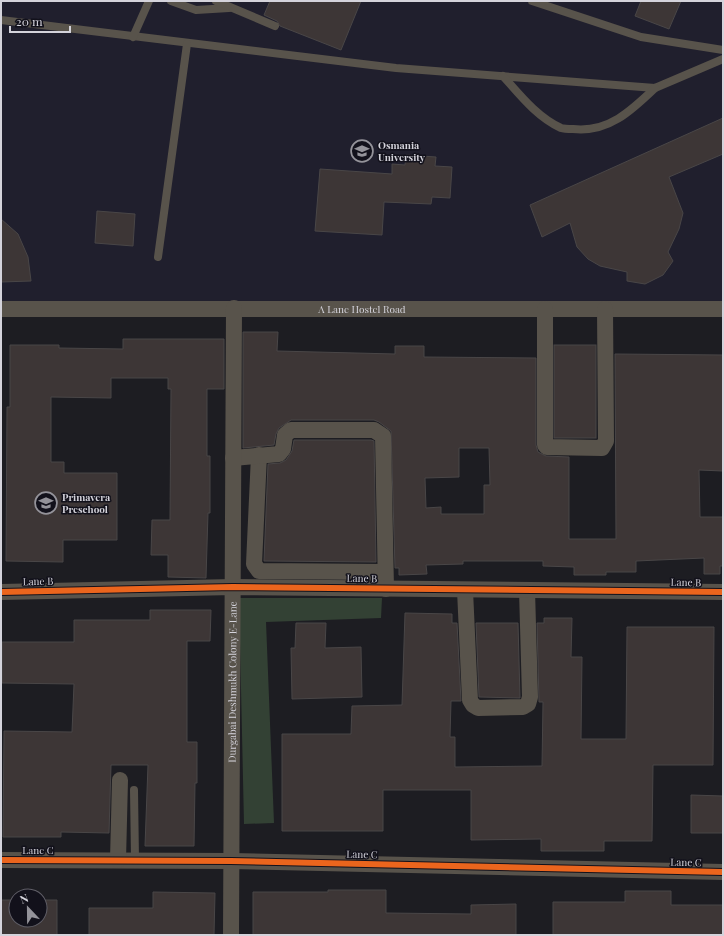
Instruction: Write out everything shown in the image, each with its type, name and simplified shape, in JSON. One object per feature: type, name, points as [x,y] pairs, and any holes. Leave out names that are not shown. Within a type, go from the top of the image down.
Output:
[{"type":"street","name":"A Lane Hostel Road","points":[[1,309],[234,308],[723,310]]},
{"type":"street","name":"Durgabai Deshmukh Colony E-Lane","points":[[231,935],[234,308]]},
{"type":"street","points":[[545,309],[545,445],[547,447],[602,448],[606,442],[605,309]]},
{"type":"street","points":[[234,458],[279,454],[282,452],[285,435],[291,430],[374,430],[380,432],[382,436],[386,589]]},
{"type":"street","points":[[259,455],[254,564],[259,571],[385,572]]},
{"type":"street","name":"Lane B","points":[[1,592],[233,587],[723,592]]},
{"type":"street","points":[[465,590],[470,700],[473,705],[478,708],[523,708],[528,704],[530,697],[527,590]]},
{"type":"street","points":[[118,860],[120,780]]},
{"type":"street","name":"Lane C","points":[[1,860],[135,860],[723,872]]},
{"type":"lane","points":[[133,37],[149,1]]},
{"type":"lane","points":[[171,1],[196,10],[229,8]]},
{"type":"lane","points":[[216,1],[229,8],[275,26]]},
{"type":"lane","points":[[532,1],[640,37],[723,50]]},
{"type":"lane","points":[[1,20],[187,44],[396,68],[655,88]]},
{"type":"lane","points":[[158,257],[187,44]]},
{"type":"lane","points":[[503,76],[530,106],[544,118],[562,128],[587,131],[616,121],[634,109],[655,88],[723,59]]},
{"type":"lane","points":[[134,790],[135,860]]},
{"type":"shaded area","name":"Osmania University","points":[[1,1],[723,1],[723,305],[1,302]]},
{"type":"green space","points":[[239,598],[382,598],[381,618],[266,622],[274,823],[244,824]]},
{"type":"building","points":[[270,1],[361,1],[341,50],[280,26],[277,21],[264,15]]},
{"type":"building","points":[[641,1],[681,1],[669,29],[635,16]]},
{"type":"building","points":[[723,118],[723,154],[669,177],[683,213],[679,229],[668,252],[673,261],[663,275],[645,284],[627,281],[627,272],[600,266],[588,259],[577,247],[570,223],[542,237],[530,205]]},
{"type":"building","points":[[406,155],[436,157],[435,166],[452,167],[450,198],[432,197],[431,204],[384,202],[382,235],[315,231],[320,169],[392,174],[392,164],[405,165]]},
{"type":"building","points":[[97,211],[135,214],[133,246],[95,243]]},
{"type":"building","points":[[1,219],[18,234],[28,257],[31,281],[1,282]]},
{"type":"building","points":[[243,332],[278,332],[277,351],[395,354],[395,346],[424,346],[424,357],[536,358],[536,445],[538,452],[546,456],[569,457],[569,539],[616,539],[615,354],[723,355],[723,471],[699,470],[700,517],[723,517],[723,566],[720,566],[720,574],[704,574],[704,558],[636,561],[636,572],[606,572],[606,575],[574,575],[574,567],[543,566],[543,561],[463,561],[463,564],[426,565],[427,574],[399,575],[399,568],[395,568],[391,431],[374,420],[291,420],[279,428],[274,445],[243,448]],"holes":[[[459,448],[489,448],[490,485],[484,485],[484,514],[441,514],[441,507],[426,508],[425,478],[459,477]]]},
{"type":"building","points":[[123,339],[224,339],[224,389],[207,389],[207,456],[210,456],[210,513],[208,513],[206,578],[168,577],[168,555],[151,555],[152,520],[170,520],[171,389],[168,389],[168,378],[111,378],[111,398],[51,397],[51,462],[64,462],[64,473],[117,473],[117,540],[63,540],[63,562],[6,561],[7,407],[10,407],[10,345],[59,345],[59,348],[123,349]]},
{"type":"building","points":[[554,345],[596,345],[596,438],[554,438]]},
{"type":"building","points":[[294,440],[374,441],[376,562],[264,561],[268,464],[280,463],[286,460],[292,451]]},
{"type":"building","points":[[150,610],[211,610],[210,641],[187,641],[187,742],[197,742],[194,846],[145,846],[148,765],[111,765],[109,833],[61,832],[61,837],[3,837],[4,731],[72,732],[74,684],[2,683],[2,642],[74,642],[74,620],[150,620]]},
{"type":"building","points":[[405,613],[452,614],[452,623],[457,623],[461,701],[451,701],[450,737],[455,737],[455,767],[542,766],[543,702],[539,702],[537,623],[544,623],[544,618],[572,618],[571,657],[582,657],[581,739],[626,739],[627,627],[714,627],[713,765],[653,765],[652,841],[604,841],[604,851],[541,851],[541,839],[471,840],[471,790],[383,790],[383,831],[282,831],[282,734],[351,734],[352,706],[402,705]]},
{"type":"building","points":[[296,623],[326,623],[325,648],[361,647],[362,697],[292,699],[291,648],[295,648]]},
{"type":"building","points":[[476,623],[518,623],[520,698],[479,697]]},
{"type":"building","points":[[691,795],[723,796],[723,833],[691,833]]},
{"type":"building","points":[[328,890],[386,890],[386,913],[471,914],[471,905],[516,904],[516,935],[253,935],[253,892],[328,892]]},
{"type":"building","points":[[625,891],[671,891],[671,905],[723,905],[723,935],[553,935],[553,902],[625,902]]},
{"type":"building","points":[[153,892],[215,893],[214,935],[89,935],[89,908],[153,908]]},
{"type":"building","points":[[1,900],[8,900],[8,928],[48,928],[48,900],[57,900],[57,935],[1,935]]},
{"type":"cycle path","points":[[1,592],[233,587],[723,592]]},
{"type":"cycle path","points":[[1,860],[231,861],[723,872]]},
{"type":"place","name":"Osmania University","points":[[362,151]]},
{"type":"place","name":"Primavera Preschool","points":[[46,503]]}]
